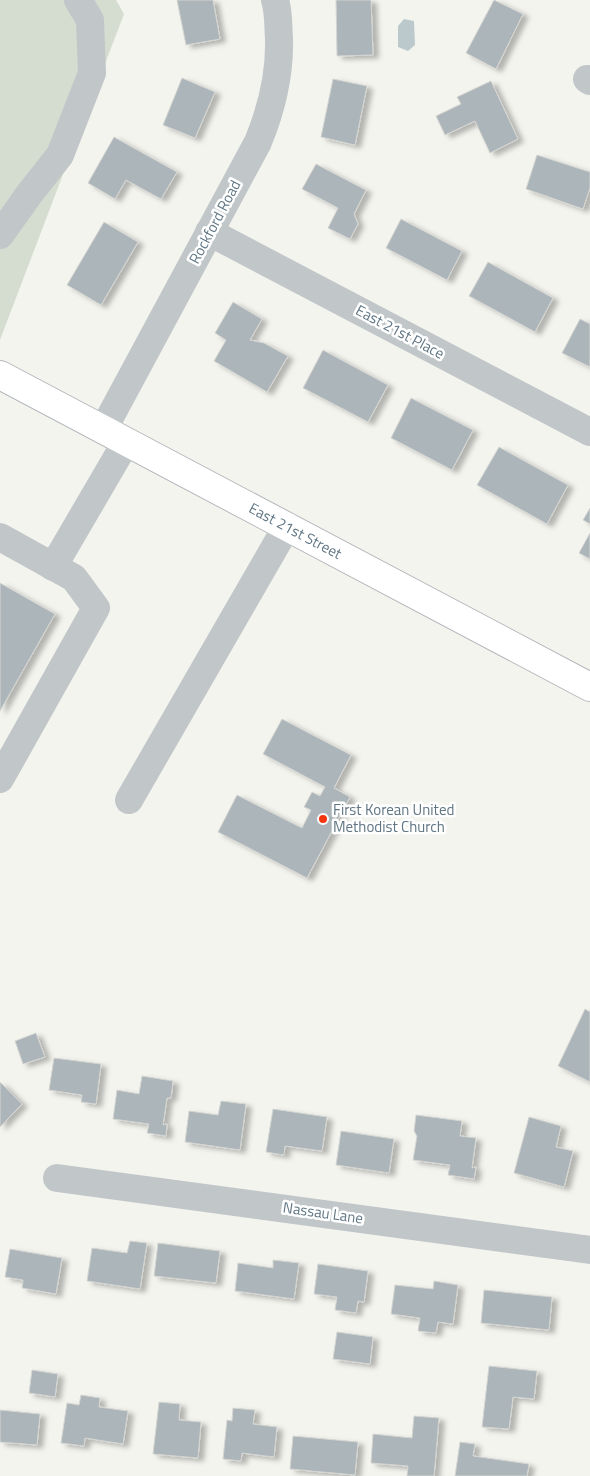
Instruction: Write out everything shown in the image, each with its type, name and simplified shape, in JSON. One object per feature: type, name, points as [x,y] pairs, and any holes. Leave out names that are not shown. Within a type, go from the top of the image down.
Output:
[{"type":"main road","name":"East 21st Street","points":[[0,375],[590,687]]},
{"type":"street","points":[[0,235],[60,155],[92,73],[90,20],[78,0]]},
{"type":"street","name":"Rockford Road","points":[[53,566],[209,232],[258,142],[270,111],[277,80],[280,48],[275,0]]},
{"type":"street","name":"East 21st Place","points":[[209,232],[590,432]]},
{"type":"street","points":[[129,800],[287,526]]},
{"type":"street","points":[[0,537],[74,578],[96,608],[0,779]]},
{"type":"street","name":"Nassau Lane","points":[[57,1178],[590,1250]]},
{"type":"shaded area","points":[[0,0],[116,0],[124,14],[0,340]]},
{"type":"shaded area","points":[[404,19],[414,21],[415,45],[408,51],[398,47],[398,26]]},
{"type":"building","points":[[177,0],[213,0],[220,39],[186,45]]},
{"type":"building","points":[[336,0],[371,0],[373,55],[337,56]]},
{"type":"building","points":[[494,0],[523,14],[496,69],[466,53]]},
{"type":"building","points":[[182,78],[215,92],[195,138],[163,125]]},
{"type":"building","points":[[333,79],[367,86],[355,145],[321,137]]},
{"type":"building","points":[[491,81],[518,139],[490,153],[475,121],[445,135],[436,116],[461,104],[457,97]]},
{"type":"building","points":[[114,137],[177,172],[161,199],[126,180],[115,199],[88,183]]},
{"type":"building","points":[[537,155],[590,172],[590,188],[583,209],[526,189]]},
{"type":"building","points":[[316,164],[366,190],[354,214],[358,224],[350,239],[328,228],[338,208],[302,189]]},
{"type":"building","points":[[401,219],[462,251],[447,280],[386,248]]},
{"type":"building","points":[[104,222],[138,242],[101,305],[67,285]]},
{"type":"building","points":[[488,262],[553,298],[535,332],[469,296]]},
{"type":"building","points":[[233,302],[262,319],[250,340],[264,343],[288,356],[267,392],[214,361],[226,340],[215,333]]},
{"type":"building","points":[[580,319],[590,324],[590,367],[562,353]]},
{"type":"building","points":[[323,350],[388,385],[368,422],[303,388]]},
{"type":"building","points":[[411,398],[473,430],[452,470],[391,438]]},
{"type":"building","points":[[499,447],[568,485],[547,524],[477,485]]},
{"type":"building","points":[[590,508],[590,524],[583,520]]},
{"type":"building","points":[[590,533],[590,559],[579,553]]},
{"type":"building","points":[[0,583],[55,614],[0,711]]},
{"type":"building","points":[[282,719],[351,755],[334,788],[350,797],[307,878],[218,832],[237,795],[302,828],[311,810],[304,807],[312,792],[320,796],[325,787],[263,754]]},
{"type":"building","points":[[585,1009],[590,1012],[590,1082],[558,1066]]},
{"type":"building","points":[[36,1033],[45,1057],[23,1064],[15,1041]]},
{"type":"building","points":[[54,1058],[101,1064],[96,1104],[81,1102],[82,1095],[49,1090]]},
{"type":"building","points":[[142,1076],[173,1081],[171,1098],[167,1098],[163,1125],[167,1124],[166,1136],[147,1133],[149,1124],[113,1119],[117,1090],[139,1094]]},
{"type":"building","points":[[0,1082],[22,1104],[0,1127]]},
{"type":"building","points":[[221,1101],[246,1104],[240,1150],[185,1142],[189,1111],[218,1115]]},
{"type":"building","points":[[273,1109],[327,1117],[322,1151],[285,1146],[284,1155],[266,1152]]},
{"type":"building","points":[[416,1115],[462,1121],[460,1136],[476,1138],[472,1168],[476,1167],[474,1179],[448,1175],[450,1165],[413,1160],[417,1136],[414,1131]]},
{"type":"building","points":[[529,1117],[561,1126],[556,1147],[573,1151],[564,1187],[514,1173]]},
{"type":"building","points":[[341,1131],[394,1139],[389,1173],[336,1165]]},
{"type":"building","points":[[130,1241],[147,1243],[140,1289],[87,1281],[92,1248],[127,1253]]},
{"type":"building","points":[[158,1243],[220,1251],[216,1283],[154,1276]]},
{"type":"building","points":[[10,1249],[62,1258],[56,1294],[22,1288],[23,1280],[5,1277]]},
{"type":"building","points":[[273,1260],[299,1263],[294,1299],[235,1291],[238,1263],[273,1268]]},
{"type":"building","points":[[318,1264],[368,1271],[364,1302],[358,1301],[356,1313],[335,1310],[337,1297],[314,1294]]},
{"type":"building","points":[[434,1281],[458,1285],[453,1324],[438,1322],[436,1333],[418,1331],[420,1318],[391,1314],[395,1285],[433,1289]]},
{"type":"building","points":[[484,1290],[552,1297],[549,1330],[481,1323]]},
{"type":"building","points":[[337,1332],[373,1337],[370,1364],[333,1359]]},
{"type":"building","points":[[489,1366],[537,1371],[534,1399],[513,1397],[509,1429],[482,1427]]},
{"type":"building","points":[[32,1370],[58,1374],[55,1397],[29,1393]]},
{"type":"building","points":[[81,1395],[100,1398],[99,1407],[128,1411],[123,1444],[85,1438],[84,1446],[61,1443],[67,1403],[79,1405]]},
{"type":"building","points":[[159,1402],[180,1404],[179,1420],[201,1422],[198,1458],[153,1454]]},
{"type":"building","points":[[233,1408],[255,1410],[253,1424],[277,1427],[274,1457],[242,1453],[241,1461],[223,1459],[227,1420],[232,1421]]},
{"type":"building","points":[[0,1410],[40,1414],[37,1445],[0,1442]]},
{"type":"building","points":[[414,1416],[439,1418],[434,1476],[407,1476],[408,1466],[371,1463],[373,1434],[412,1438]]},
{"type":"building","points":[[293,1436],[358,1442],[355,1475],[290,1469]]},
{"type":"building","points":[[460,1442],[475,1444],[473,1456],[529,1464],[527,1476],[455,1476]]},
{"type":"place","name":"First Korean United Methodist Church","points":[[323,819]]}]
